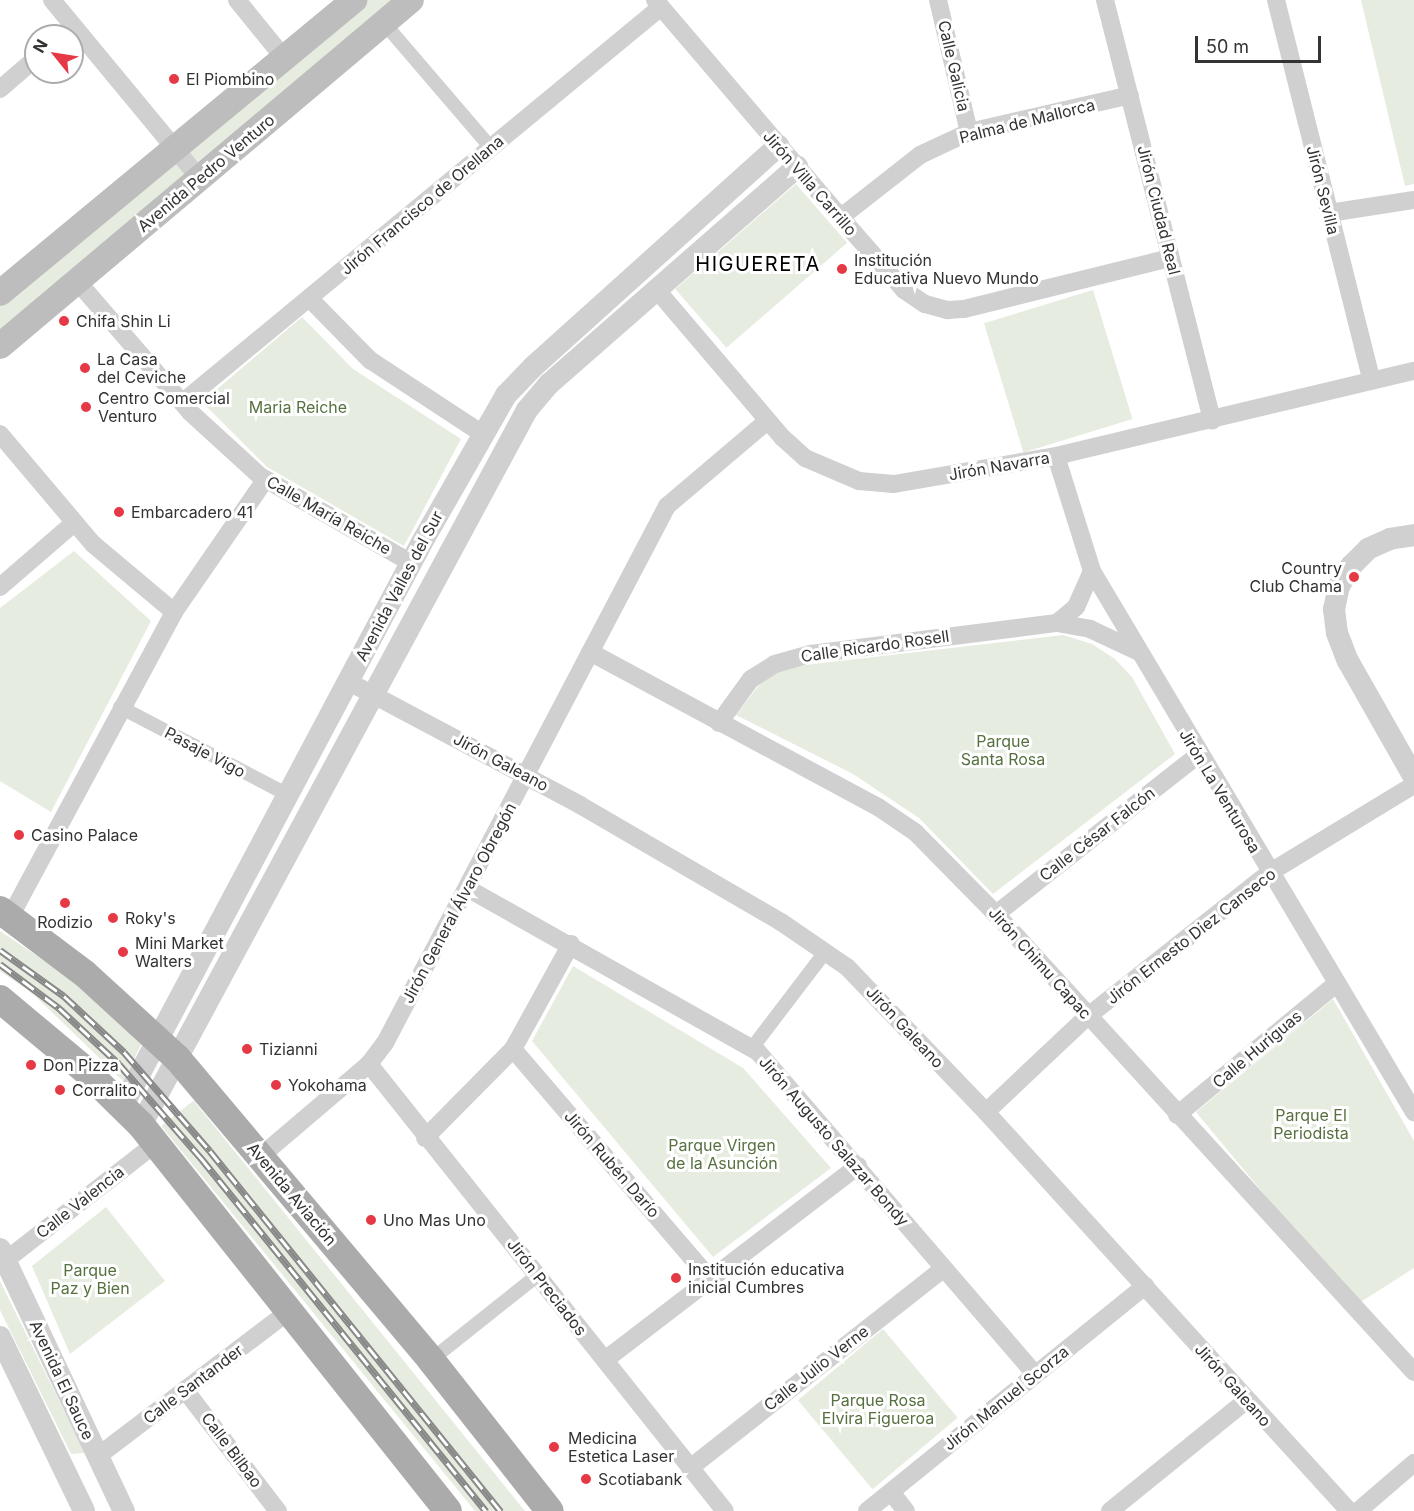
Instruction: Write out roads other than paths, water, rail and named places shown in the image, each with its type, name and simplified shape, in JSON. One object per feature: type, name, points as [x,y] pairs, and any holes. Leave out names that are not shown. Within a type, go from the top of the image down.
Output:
[{"type":"main road","points":[[0,294],[354,0]]},
{"type":"main road","name":"Avenida Pedro Venturo","points":[[0,346],[411,0]]},
{"type":"main road","name":"Avenida Aviación","points":[[5,914],[85,974],[168,1048],[431,1360],[550,1511]]},
{"type":"main road","points":[[0,999],[140,1125],[448,1511]]},
{"type":"street","points":[[52,0],[63,24]]},
{"type":"street","points":[[237,0],[285,59]]},
{"type":"street","name":"Calle Galicia","points":[[938,0],[969,132]]},
{"type":"street","name":"Jirón Ciudad Real","points":[[1105,0],[1212,421]]},
{"type":"street","name":"Jirón Sevilla","points":[[1276,0],[1371,379]]},
{"type":"street","name":"Jirón Villa Carrillo","points":[[658,3],[778,146],[904,290],[925,304],[948,310],[1007,300],[1170,258]]},
{"type":"street","name":"Jirón Francisco de Orellana","points":[[183,402],[491,148],[658,3]]},
{"type":"street","points":[[384,23],[491,148]]},
{"type":"street","points":[[84,50],[199,178]]},
{"type":"street","points":[[0,89],[24,68]]},
{"type":"street","name":"Palma de Mallorca","points":[[841,217],[920,155],[969,132],[1130,95]]},
{"type":"street","name":"Avenida Valles del Sur","points":[[140,1125],[168,1048],[290,796],[411,562],[481,433],[506,395],[534,366],[778,146]]},
{"type":"street","name":"Avenida Valles del Sur","points":[[168,1048],[374,695],[527,410],[549,384],[797,167]]},
{"type":"street","points":[[1329,213],[1414,200]]},
{"type":"street","name":"Calle María Reiche","points":[[77,281],[183,402],[265,480],[411,562]]},
{"type":"street","name":"Jirón Navarra","points":[[656,289],[766,422],[806,458],[859,481],[894,484],[1056,456],[1212,421],[1371,379],[1414,371]]},
{"type":"street","points":[[310,299],[370,360],[481,433]]},
{"type":"street","name":"Jirón General Álvaro Obregón","points":[[261,1156],[369,1064],[385,1043],[667,506],[766,422]]},
{"type":"street","points":[[0,434],[74,523],[132,580],[174,612]]},
{"type":"street","name":"Jirón La Venturosa","points":[[1056,456],[1092,571],[1269,873],[1414,1112]]},
{"type":"street","points":[[5,914],[174,612],[265,480]]},
{"type":"street","points":[[0,587],[74,523]]},
{"type":"street","points":[[1414,536],[1390,538],[1368,549],[1345,576],[1334,609],[1337,633],[1348,661],[1414,777]]},
{"type":"street","points":[[1057,623],[1076,607],[1092,571]]},
{"type":"street","name":"Calle Ricardo Rosell","points":[[719,723],[751,679],[788,659],[1057,623],[1090,629],[1137,651]]},
{"type":"street","name":"Jirón Chimu Capac","points":[[590,652],[878,807],[915,832],[996,914],[1177,1115],[1414,1372]]},
{"type":"street","name":"Jirón Galeano","points":[[349,682],[525,775],[826,951],[864,984],[986,1112],[1246,1401],[1349,1511]]},
{"type":"street","name":"Pasaje Vigo","points":[[120,707],[290,796]]},
{"type":"street","name":"Calle César Falcón","points":[[996,914],[1199,754]]},
{"type":"street","name":"Jirón Ernesto Diez Canseco","points":[[986,1112],[1088,1016],[1269,873],[1414,785]]},
{"type":"street","name":"Jirón Augusto Salazar Bondy","points":[[466,888],[571,944],[752,1048],[858,1166],[943,1269],[1035,1374]]},
{"type":"street","points":[[425,1138],[513,1049],[571,944]]},
{"type":"street","points":[[752,1048],[826,951]]},
{"type":"street","name":"Calle Huriguas","points":[[1177,1115],[1336,984]]},
{"type":"street","name":"Jirón Rubén Darío","points":[[513,1049],[711,1279]]},
{"type":"street","name":"Jirón Preciados","points":[[369,1064],[425,1138],[539,1274],[725,1511]]},
{"type":"street","name":"Calle Valencia","points":[[3,1254],[140,1125]]},
{"type":"street","points":[[605,1360],[858,1166]]},
{"type":"street","name":"Avenida El Sauce","points":[[3,1254],[124,1511]]},
{"type":"street","name":"Calle Julio Verne","points":[[690,1468],[943,1269]]},
{"type":"street","points":[[431,1360],[539,1274]]},
{"type":"street","name":"Jirón Manuel Scorza","points":[[867,1511],[1144,1286]]},
{"type":"street","name":"Calle Santander","points":[[98,1456],[288,1312]]},
{"type":"street","points":[[0,1337],[84,1511]]},
{"type":"street","name":"Calle Bilbao","points":[[186,1390],[278,1511]]},
{"type":"street","points":[[1110,1511],[1246,1401]]},
{"type":"street","points":[[1359,1511],[1414,1463]]},
{"type":"street","points":[[891,1492],[906,1511]]},
{"type":"railway","points":[[0,950],[64,996],[124,1052],[210,1151],[501,1511]]},
{"type":"railway","points":[[0,964],[59,1008],[119,1064],[201,1158],[486,1511]]},
{"type":"place","name":"El Piombino","points":[[174,79]]},
{"type":"place","name":"Institución Educativa Nuevo Mundo","points":[[842,269]]},
{"type":"place","name":"Chifa Shin Li","points":[[64,321]]},
{"type":"place","name":"La Casa del Ceviche","points":[[85,368]]},
{"type":"place","name":"Centro Comercial Venturo","points":[[86,407]]},
{"type":"place","name":"Embarcadero 41","points":[[119,512]]},
{"type":"place","name":"Country Club Chama","points":[[1354,577]]},
{"type":"place","name":"Casino Palace","points":[[19,835]]},
{"type":"place","name":"Rodizio","points":[[65,903]]},
{"type":"place","name":"Roky's","points":[[113,918]]},
{"type":"place","name":"Mini Market Walters","points":[[123,952]]},
{"type":"place","name":"Tizianni","points":[[247,1049]]},
{"type":"place","name":"Don Pizza","points":[[31,1065]]},
{"type":"place","name":"Yokohama","points":[[276,1085]]},
{"type":"place","name":"Corralito","points":[[60,1090]]},
{"type":"place","name":"Uno Mas Uno","points":[[371,1220]]},
{"type":"place","name":"Institución educativa inicial Cumbres","points":[[676,1278]]},
{"type":"place","name":"Medicina Estetica Laser","points":[[554,1447]]},
{"type":"place","name":"Scotiabank","points":[[586,1479]]},
{"type":"district","name":"HIGUERETA","points":[[758,264]]},
{"type":"park label","name":"Maria Reiche","points":[[298,407]]},
{"type":"park label","name":"Parque Santa Rosa","points":[[1003,750]]},
{"type":"park label","name":"Parque El Periodista","points":[[1311,1124]]},
{"type":"park label","name":"Parque Virgen de la Asunción","points":[[722,1154]]},
{"type":"park label","name":"Parque Paz y Bien","points":[[90,1279]]},
{"type":"park label","name":"Parque Rosa Elvira Figueroa","points":[[878,1409]]}]
